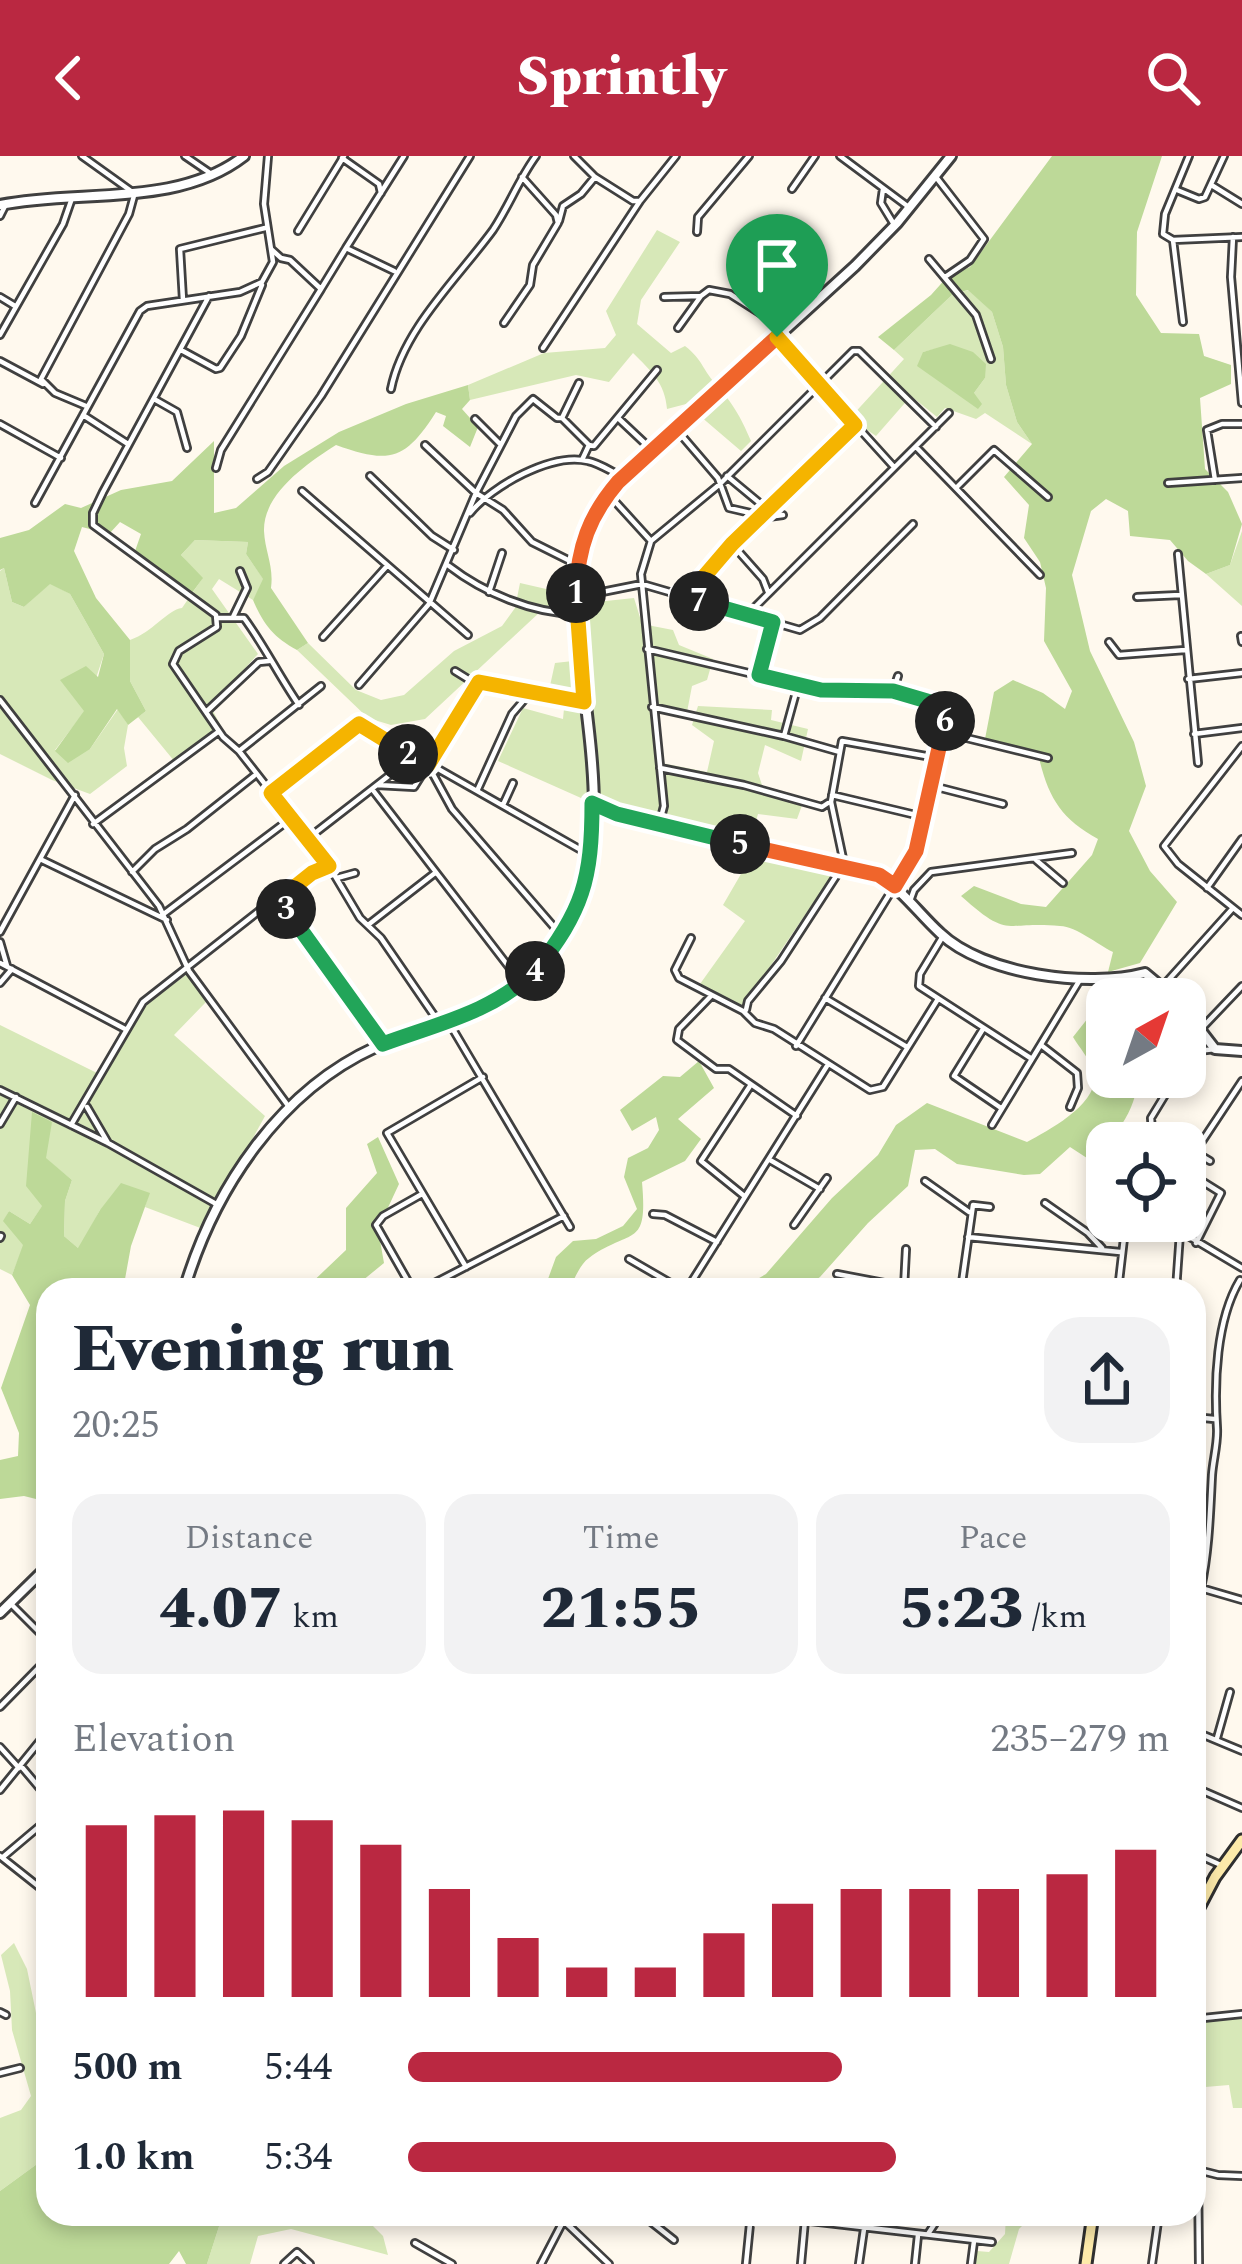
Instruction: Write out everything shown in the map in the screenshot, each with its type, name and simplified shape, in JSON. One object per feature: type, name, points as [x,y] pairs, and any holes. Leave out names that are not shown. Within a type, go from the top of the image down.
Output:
[{"type":"main road","points":[[1206,1895],[1222,1866],[1239,1848]]},
{"type":"main road","points":[[1086,2264],[1091,2226]]},
{"type":"street","points":[[82,156],[134,192]]},
{"type":"street","points":[[185,156],[212,175]]},
{"type":"street","points":[[0,216],[3,205],[134,192],[212,175],[244,156]]},
{"type":"street","points":[[181,350],[220,368],[241,336],[271,269],[265,229],[268,156]]},
{"type":"street","points":[[216,468],[221,450],[404,156]]},
{"type":"street","points":[[256,479],[268,472],[321,396],[470,156]]},
{"type":"street","points":[[391,389],[395,371],[419,328],[491,231],[536,156]]},
{"type":"street","points":[[574,156],[595,177],[640,201]]},
{"type":"street","points":[[543,348],[640,201],[676,156]]},
{"type":"street","points":[[697,232],[698,217],[748,156]]},
{"type":"street","points":[[792,189],[815,156]]},
{"type":"street","points":[[841,156],[910,208]]},
{"type":"street","points":[[189,1278],[220,1206],[262,1135],[289,1107],[320,1080],[383,1044],[483,1009],[522,984],[561,934],[587,881],[593,856],[576,614],[586,528],[622,477],[895,226],[951,156]]},
{"type":"street","points":[[1189,156],[1165,214],[1163,234],[1173,240],[1242,237]]},
{"type":"street","points":[[1177,190],[1199,199],[1213,186],[1224,156]]},
{"type":"street","points":[[298,230],[343,157],[379,184],[381,193]]},
{"type":"street","points":[[522,177],[558,222]]},
{"type":"street","points":[[505,322],[530,285],[533,265],[560,210],[595,177]]},
{"type":"street","points":[[936,177],[984,239],[970,260],[945,277]]},
{"type":"street","points":[[1213,186],[1242,204]]},
{"type":"street","points":[[883,189],[881,203],[895,226]]},
{"type":"street","points":[[43,384],[40,379],[47,363],[129,214],[134,192]]},
{"type":"street","points":[[0,335],[63,224],[73,195]]},
{"type":"street","points":[[184,300],[180,249],[265,229]]},
{"type":"street","points":[[1233,238],[1231,277],[1242,403]]},
{"type":"street","points":[[1173,240],[1183,322]]},
{"type":"street","points":[[346,248],[395,273]]},
{"type":"street","points":[[271,249],[321,289]]},
{"type":"street","points":[[928,259],[976,315],[991,359]]},
{"type":"street","points":[[35,503],[140,311],[246,291],[262,282]]},
{"type":"street","points":[[678,328],[709,290],[729,293],[781,333],[818,385],[895,467]]},
{"type":"street","points":[[209,296],[95,509],[93,525],[218,618],[241,616],[257,632],[299,705]]},
{"type":"street","points":[[664,296],[701,296]]},
{"type":"street","points":[[0,297],[15,306]]},
{"type":"street","points":[[651,541],[720,484],[855,350],[936,427]]},
{"type":"street","points":[[0,361],[86,406]]},
{"type":"street","points":[[359,685],[429,604],[501,445],[516,416],[532,399],[594,446],[657,370]]},
{"type":"street","points":[[562,418],[579,383]]},
{"type":"street","points":[[154,399],[177,412],[187,448]]},
{"type":"street","points":[[750,611],[949,413]]},
{"type":"street","points":[[83,415],[130,446]]},
{"type":"street","points":[[618,418],[652,450]]},
{"type":"street","points":[[475,419],[501,445]]},
{"type":"street","points":[[0,424],[61,458]]},
{"type":"street","points":[[1215,480],[1207,430],[1242,424]]},
{"type":"street","points":[[680,595],[696,586],[732,544],[855,425]]},
{"type":"street","points":[[676,429],[720,484],[729,508],[762,516],[783,515]]},
{"type":"street","points":[[582,460],[589,445]]},
{"type":"street","points":[[425,446],[503,510],[532,542],[578,566]]},
{"type":"street","points":[[916,447],[1040,575]]},
{"type":"street","points":[[958,486],[994,450],[1048,497]]},
{"type":"street","points":[[480,495],[536,467],[582,460],[622,477]]},
{"type":"street","points":[[370,476],[429,533],[454,550]]},
{"type":"street","points":[[727,476],[768,510]]},
{"type":"street","points":[[1168,483],[1242,478]]},
{"type":"street","points":[[302,491],[467,634]]},
{"type":"street","points":[[604,497],[611,497],[651,541]]},
{"type":"street","points":[[576,593],[642,584],[800,630],[820,618],[914,524]]},
{"type":"street","points":[[651,541],[642,584],[664,806],[659,824]]},
{"type":"street","points":[[732,544],[763,579],[768,592]]},
{"type":"street","points":[[489,592],[502,553]]},
{"type":"street","points":[[1178,554],[1198,764]]},
{"type":"street","points":[[323,638],[388,566]]},
{"type":"street","points":[[448,566],[489,592],[556,613],[576,614]]},
{"type":"street","points":[[233,617],[247,589],[240,571]]},
{"type":"street","points":[[577,626],[589,609],[592,594]]},
{"type":"street","points":[[1138,597],[1181,595]]},
{"type":"street","points":[[218,618],[217,627],[182,649],[173,662],[219,733],[239,751],[329,866],[367,926],[381,938],[483,1077],[570,1228]]},
{"type":"street","points":[[759,675],[773,622]]},
{"type":"street","points":[[1108,642],[1119,655],[1175,648],[1186,651]]},
{"type":"street","points":[[647,649],[798,685],[845,692],[893,691],[944,706],[947,714],[916,851],[796,1046]]},
{"type":"street","points":[[206,712],[259,662],[271,661]]},
{"type":"street","points":[[455,671],[476,684]]},
{"type":"street","points":[[1188,679],[1242,673]]},
{"type":"street","points":[[893,691],[898,676]]},
{"type":"street","points":[[374,787],[414,788],[482,681],[584,702]]},
{"type":"street","points":[[784,736],[798,685]]},
{"type":"street","points":[[239,751],[321,686]]},
{"type":"street","points":[[477,791],[512,714],[530,693]]},
{"type":"street","points":[[0,700],[166,917],[188,968],[289,1107]]},
{"type":"street","points":[[652,707],[840,752]]},
{"type":"street","points":[[271,793],[359,724],[593,856]]},
{"type":"street","points":[[1194,734],[1242,728]]},
{"type":"street","points":[[96,825],[219,733]]},
{"type":"street","points":[[942,733],[1048,758]]},
{"type":"street","points":[[747,1014],[748,1001],[782,961],[843,868],[831,799],[845,740],[937,758]]},
{"type":"street","points":[[1242,746],[1164,846],[1178,864],[1242,915]]},
{"type":"street","points":[[306,840],[413,757]]},
{"type":"street","points":[[428,765],[452,809],[561,934]]},
{"type":"street","points":[[659,768],[822,807],[831,799]]},
{"type":"street","points":[[132,872],[255,776]]},
{"type":"street","points":[[502,806],[513,783]]},
{"type":"street","points":[[929,785],[1003,804]]},
{"type":"street","points":[[374,787],[522,984]]},
{"type":"street","points":[[0,932],[75,795]]},
{"type":"street","points":[[831,799],[922,817]]},
{"type":"street","points":[[592,803],[659,824],[879,875],[943,936],[984,959],[1027,971],[1086,978]]},
{"type":"street","points":[[166,917],[290,819]]},
{"type":"street","points":[[1207,888],[1241,841]]},
{"type":"street","points":[[910,901],[931,872],[1072,853]]},
{"type":"street","points":[[40,860],[166,917]]},
{"type":"street","points":[[1036,860],[1063,883]]},
{"type":"street","points":[[71,1125],[142,1002],[264,907],[329,866]]},
{"type":"street","points":[[338,878],[355,873]]},
{"type":"street","points":[[367,926],[435,873]]},
{"type":"street","points":[[277,901],[319,951],[383,1044]]},
{"type":"street","points":[[1170,978],[1233,908]]},
{"type":"street","points":[[0,912],[8,917]]},
{"type":"street","points":[[943,936],[918,982],[1032,1059]]},
{"type":"street","points":[[691,938],[676,974],[870,1090],[879,1091],[938,999]]},
{"type":"street","points":[[0,943],[6,966],[0,983]]},
{"type":"street","points":[[6,966],[125,1029]]},
{"type":"street","points":[[992,1125],[1081,978]]},
{"type":"street","points":[[1206,1024],[1241,988]]},
{"type":"street","points":[[710,996],[675,1038],[713,1067],[728,1069],[798,1116]]},
{"type":"street","points":[[825,998],[907,1047]]},
{"type":"street","points":[[983,1029],[954,1076],[1001,1108]]},
{"type":"street","points":[[1206,1036],[1215,1049]]},
{"type":"street","points":[[1041,1045],[1077,1073],[1078,1088],[1070,1106]]},
{"type":"street","points":[[1206,1050],[1242,1051]]},
{"type":"street","points":[[691,1278],[827,1066]]},
{"type":"street","points":[[466,1267],[388,1131],[483,1077]]},
{"type":"street","points":[[1206,1135],[1242,1081]]},
{"type":"street","points":[[745,1196],[701,1161],[750,1086]]},
{"type":"street","points":[[0,1090],[220,1206]]},
{"type":"street","points":[[0,1124],[16,1097]]},
{"type":"street","points":[[85,1105],[108,1143]]},
{"type":"street","points":[[98,1138],[102,1130]]},
{"type":"street","points":[[1206,1159],[1210,1161]]},
{"type":"street","points":[[770,1160],[820,1189]]},
{"type":"street","points":[[794,1225],[827,1178]]},
{"type":"street","points":[[925,1181],[971,1214]]},
{"type":"street","points":[[1206,1183],[1221,1193],[1206,1223]]},
{"type":"street","points":[[412,1198],[417,1185]]},
{"type":"street","points":[[414,1278],[376,1225],[422,1194]]},
{"type":"street","points":[[963,1278],[974,1203],[990,1207]]},
{"type":"street","points":[[1046,1203],[1102,1248]]},
{"type":"street","points":[[653,1214],[674,1218],[717,1242]]},
{"type":"street","points":[[444,1278],[564,1216]]},
{"type":"street","points":[[968,1237],[1120,1252]]},
{"type":"street","points":[[1119,1278],[1122,1242]]},
{"type":"street","points":[[1177,1278],[1179,1242]]},
{"type":"street","points":[[1196,1243],[1242,1268]]},
{"type":"street","points":[[905,1278],[906,1250]]},
{"type":"street","points":[[628,1259],[663,1278]]},
{"type":"street","points":[[837,1274],[871,1278]]},
{"type":"street","points":[[1206,1540],[1223,1331],[1231,1295],[1240,1280]]},
{"type":"street","points":[[1206,1418],[1214,1419]]},
{"type":"street","points":[[0,1613],[36,1578]]},
{"type":"street","points":[[1206,1589],[1242,1600]]},
{"type":"street","points":[[10,1604],[36,1629]]},
{"type":"street","points":[[0,1707],[36,1670]]},
{"type":"street","points":[[1216,1740],[1230,1692]]},
{"type":"street","points":[[1206,1736],[1242,1751]]},
{"type":"street","points":[[0,1790],[36,1747]]},
{"type":"street","points":[[0,1748],[36,1786]]},
{"type":"street","points":[[1206,1792],[1242,1808]]},
{"type":"street","points":[[36,1829],[2,1858],[36,1885]]},
{"type":"street","points":[[1206,1859],[1222,1866]]},
{"type":"street","points":[[1206,2018],[1242,2014]]},
{"type":"street","points":[[0,2072],[20,2068]]},
{"type":"street","points":[[1206,2171],[1242,2176]]},
{"type":"street","points":[[541,2264],[560,2226]]},
{"type":"street","points":[[573,2226],[609,2264]]},
{"type":"street","points":[[656,2226],[674,2240]]},
{"type":"street","points":[[746,2264],[752,2226]]},
{"type":"street","points":[[801,2264],[805,2226]]},
{"type":"street","points":[[842,2226],[992,2242]]},
{"type":"street","points":[[928,2234],[933,2226]]},
{"type":"street","points":[[1152,2264],[1157,2226]]},
{"type":"street","points":[[1198,2226],[1199,2264]]},
{"type":"street","points":[[859,2264],[864,2229]]},
{"type":"street","points":[[915,2264],[918,2235]]},
{"type":"street","points":[[971,2264],[974,2241]]},
{"type":"street","points":[[415,2243],[452,2264]]},
{"type":"street","points":[[284,2264],[298,2252],[310,2264]]},
{"type":"green space","points":[[1052,156],[1162,156],[1137,232],[1136,295],[1161,333],[1199,334],[1204,356],[1231,365],[1231,384],[1200,398],[1205,469],[1228,492],[1242,524],[1230,565],[1206,574],[1170,540],[1130,536],[1128,511],[1106,499],[1091,511],[1072,575],[1090,651],[1134,742],[1146,786],[1129,831],[1150,871],[1177,902],[1140,963],[1108,972],[1113,952],[1080,933],[1060,926],[999,924],[961,896],[974,886],[1021,904],[1046,907],[1092,855],[1098,839],[1058,805],[1038,754],[985,739],[994,692],[1013,680],[1065,709],[1072,691],[1044,641],[1046,588],[1040,562],[1024,538],[1029,505],[1004,477],[1032,444],[1017,422],[992,312],[968,290],[953,294],[894,350],[878,337],[948,276],[970,267]]},
{"type":"green space","points":[[657,230],[680,242],[641,300],[637,324],[671,353],[685,346],[695,356],[743,424],[751,441],[741,451],[686,404],[667,409],[660,385],[633,353],[609,382],[576,375],[470,400],[468,385],[544,353],[605,348],[616,335],[606,311]]},
{"type":"green space","points":[[969,290],[992,312],[1017,422],[1032,444],[985,413],[976,419],[945,408],[937,417],[911,396],[876,436],[850,418],[904,359],[894,350],[953,294]],"holes":[[[951,345],[985,378],[974,393],[923,352]]]},
{"type":"green space","points":[[950,344],[973,352],[986,364],[985,378],[974,393],[982,404],[978,409],[917,366],[923,352]]},
{"type":"green space","points":[[468,385],[470,400],[462,409],[478,427],[470,447],[443,426],[446,416],[436,412],[415,440],[394,454],[370,455],[336,445],[289,480],[271,504],[264,531],[271,588],[308,643],[297,650],[276,635],[257,609],[253,600],[263,579],[246,554],[248,542],[195,540],[181,555],[203,578],[192,593],[134,554],[141,534],[120,522],[109,534],[82,527],[74,551],[96,598],[130,640],[130,681],[146,711],[128,725],[117,709],[90,749],[68,763],[55,751],[84,711],[60,680],[86,666],[98,677],[104,654],[70,594],[50,584],[24,607],[12,602],[4,568],[0,570],[0,538],[29,530],[65,504],[81,508],[121,490],[172,481],[214,441],[214,513],[236,508],[284,466],[339,432]]},
{"type":"green space","points":[[1242,531],[1242,606],[1206,574],[1230,565]]},
{"type":"green space","points":[[195,540],[248,542],[246,554],[264,580],[253,600],[219,579],[212,589],[258,654],[215,701],[212,709],[221,726],[175,762],[138,717],[146,711],[130,681],[130,640],[182,608],[202,579],[181,555]]},
{"type":"green space","points":[[4,568],[12,602],[24,607],[50,583],[70,594],[104,654],[85,711],[55,750],[90,749],[118,709],[128,725],[127,766],[90,794],[0,754],[0,571]]},
{"type":"green space","points":[[520,583],[587,603],[634,598],[642,624],[673,630],[679,645],[713,659],[707,680],[692,686],[687,712],[659,704],[662,763],[707,772],[714,741],[692,725],[698,706],[772,710],[771,720],[808,729],[801,761],[765,745],[758,773],[763,788],[804,800],[797,819],[758,814],[750,841],[608,810],[498,761],[523,708],[563,719],[565,698],[548,695],[555,663],[573,661],[570,619],[541,611],[425,719],[391,725],[368,718],[297,650],[308,643],[356,690],[381,700],[404,695],[454,651],[502,626],[515,608]]},
{"type":"green space","points":[[752,855],[832,875],[742,1008],[700,984],[745,921],[723,905]]},
{"type":"green space","points":[[190,972],[206,1002],[174,1035],[265,1116],[203,1229],[145,1207],[149,1193],[100,1210],[79,1249],[64,1236],[65,1201],[72,1180],[46,1159],[33,1113],[43,1205],[30,1224],[9,1211],[4,1221],[24,1245],[12,1275],[0,1269],[0,1025],[97,1073],[118,1049],[140,1009]]},
{"type":"green space","points":[[1086,1021],[1086,1058],[1073,1037]]},
{"type":"green space","points":[[699,1061],[714,1088],[678,1119],[701,1139],[685,1161],[642,1182],[642,1218],[634,1234],[586,1261],[575,1278],[548,1278],[556,1257],[573,1241],[596,1239],[623,1226],[637,1209],[624,1177],[628,1158],[648,1148],[659,1130],[656,1117],[632,1131],[620,1110],[663,1076],[680,1077]]},
{"type":"green space","points":[[1087,1098],[1134,1098],[1123,1122],[1086,1122],[1086,1157],[1070,1147],[1040,1174],[957,1164],[935,1149],[915,1150],[908,1186],[820,1277],[759,1278],[878,1155],[896,1125],[927,1103],[1027,1142]]},
{"type":"green space","points":[[32,1112],[52,1122],[46,1158],[72,1180],[65,1201],[64,1236],[78,1248],[121,1183],[150,1193],[125,1278],[36,1278],[36,1499],[0,1499],[0,1460],[18,1456],[19,1433],[1,1388],[30,1305],[12,1275],[23,1245],[3,1221],[9,1211],[30,1224],[42,1206],[26,1186]]},
{"type":"green space","points":[[378,1137],[399,1184],[378,1229],[384,1263],[366,1278],[317,1278],[346,1250],[346,1208],[377,1173],[367,1144]]},
{"type":"green space","points":[[14,1943],[27,1969],[36,2013],[36,2165],[0,2191],[0,2118],[21,2110],[31,2096],[12,2030],[10,1991],[1,1955]]},
{"type":"green space","points":[[1206,2019],[1242,2019],[1242,2108],[1233,2108],[1229,2085],[1206,2087]]},
{"type":"green space","points":[[36,2165],[36,2226],[219,2226],[207,2264],[186,2264],[179,2251],[169,2264],[0,2264],[0,2191]]},
{"type":"green space","points":[[219,2226],[373,2226],[383,2236],[388,2255],[291,2229],[258,2236],[250,2264],[207,2264]]},
{"type":"green space","points":[[1005,2226],[1022,2226],[1009,2264],[974,2264],[977,2251],[989,2252],[1005,2234]]},
{"type":"route","points":[[777,337],[855,425],[732,544],[696,586],[680,595],[773,622],[759,675],[821,690],[893,691],[946,707],[917,848],[901,879],[895,886],[879,875],[617,814],[592,803],[593,856],[587,881],[575,910],[534,972],[511,994],[483,1009],[383,1044],[319,951],[277,901],[312,873],[329,866],[271,793],[359,724],[428,765],[479,682],[584,702],[576,614],[578,566],[586,528],[598,505],[777,337]]}]
